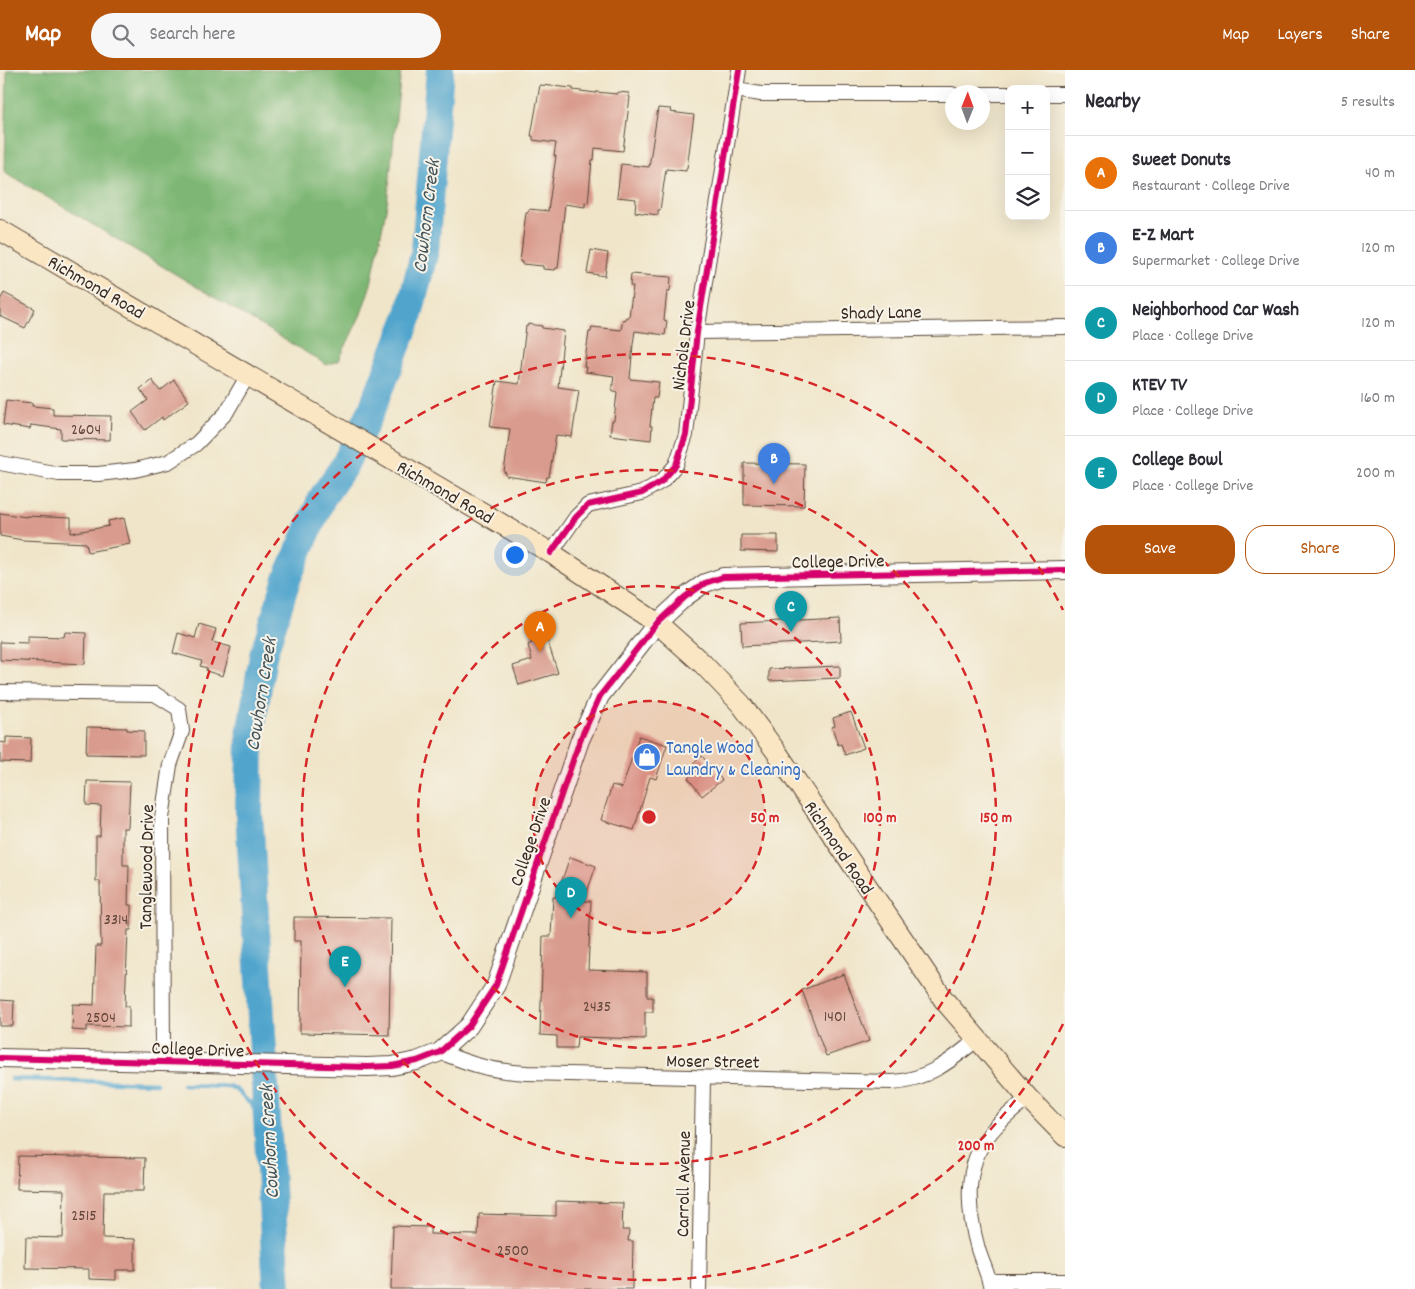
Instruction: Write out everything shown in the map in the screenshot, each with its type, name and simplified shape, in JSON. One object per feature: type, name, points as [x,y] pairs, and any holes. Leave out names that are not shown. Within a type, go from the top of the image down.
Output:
[{"type":"main road","name":"Richmond Road","points":[[0,230],[392,461],[551,552],[656,623],[703,664],[741,704],[778,754],[944,1000],[976,1040],[1065,1136]]},
{"type":"street","name":"Nichols Drive","points":[[551,552],[576,517],[588,506],[642,493],[662,481],[676,465],[686,435],[697,332],[739,70]]},
{"type":"street","points":[[736,90],[761,94],[945,94]]},
{"type":"street","points":[[990,94],[1005,94]]},
{"type":"street","points":[[1050,94],[1065,94]]},
{"type":"street","name":"Shady Lane","points":[[697,332],[1065,327]]},
{"type":"street","points":[[0,463],[59,474],[88,474],[135,470],[168,462],[196,444],[226,413],[248,375]]},
{"type":"street","name":"College Drive","points":[[0,1058],[367,1067],[392,1066],[417,1061],[440,1052],[469,1026],[496,985],[580,740],[600,696],[656,623],[685,597],[705,583],[723,577],[1065,570]]},
{"type":"street","name":"Tanglewood Drive","points":[[0,692],[155,694],[179,709],[182,731],[170,764],[162,818],[163,1061]]},
{"type":"street","name":"Moser Street","points":[[440,1052],[481,1067],[501,1071],[703,1079],[904,1081],[930,1074],[976,1040]]},
{"type":"street","name":"Carroll Avenue","points":[[699,1289],[703,1079]]},
{"type":"street","points":[[1028,1098],[1002,1121],[988,1137],[978,1153],[970,1177],[969,1192],[973,1228],[990,1285],[1065,1281]]},
{"type":"green space","points":[[7,70],[401,70],[387,204],[371,284],[361,314],[339,360],[327,365],[5,172]]},
{"type":"building","points":[[540,85],[573,88],[573,90],[596,93],[629,93],[630,97],[623,151],[595,148],[588,203],[585,202],[585,207],[565,204],[558,268],[555,270],[543,269],[543,266],[522,264],[520,262],[526,212],[529,209],[548,211],[556,156],[554,156],[556,143],[533,140],[533,136],[531,136]]},
{"type":"building","points":[[658,108],[671,109],[670,112],[694,115],[686,171],[666,169],[658,215],[635,212],[636,199],[617,197],[621,164],[649,167]]},
{"type":"building","points":[[591,250],[608,253],[605,276],[587,273]]},
{"type":"building","points":[[631,274],[671,277],[670,291],[667,291],[664,320],[667,321],[665,335],[635,331],[633,344],[630,379],[659,382],[657,398],[653,398],[650,426],[652,426],[651,440],[610,435],[612,421],[614,421],[617,392],[612,390],[614,376],[585,372],[586,367],[584,367],[589,332],[591,332],[592,327],[621,330],[623,319],[625,320],[626,317],[629,317],[633,286],[630,286]]},
{"type":"building","points":[[4,293],[35,309],[25,328],[0,316],[0,300]]},
{"type":"building","points":[[528,324],[564,331],[558,387],[579,390],[572,437],[556,435],[549,477],[547,477],[546,482],[506,476],[504,472],[510,429],[490,427],[497,381],[519,384],[526,326]]},
{"type":"building","points":[[152,380],[160,391],[174,380],[189,401],[163,420],[162,417],[145,430],[132,412],[148,400],[140,389]]},
{"type":"building","points":[[6,400],[32,403],[32,406],[53,408],[53,415],[111,416],[110,440],[61,439],[61,429],[31,425],[30,429],[3,425]]},
{"type":"building","points":[[744,463],[805,464],[804,506],[744,505]]},
{"type":"building","points":[[0,513],[26,517],[71,518],[71,533],[109,526],[108,521],[124,518],[130,544],[88,552],[86,543],[23,540],[0,536]]},
{"type":"building","points":[[741,535],[778,535],[778,552],[741,551]]},
{"type":"building","points":[[840,618],[841,641],[742,646],[741,623]]},
{"type":"building","points":[[199,624],[216,629],[212,642],[231,647],[223,676],[206,671],[207,668],[200,666],[202,661],[173,653],[178,633],[195,638]]},
{"type":"building","points":[[544,630],[558,673],[519,685],[513,666],[532,660],[528,645],[532,643],[530,634]]},
{"type":"building","points":[[65,632],[86,633],[85,664],[0,660],[0,642],[28,643],[28,636],[64,637]]},
{"type":"building","points":[[840,666],[840,678],[769,681],[769,669]]},
{"type":"building","points":[[851,712],[864,748],[845,755],[841,744],[838,745],[832,727],[835,726],[833,718]]},
{"type":"building","points":[[87,727],[127,728],[127,730],[144,731],[144,755],[86,754]]},
{"type":"building","points":[[639,736],[667,745],[656,779],[650,777],[634,830],[601,820],[612,785],[622,788]]},
{"type":"building","points":[[6,737],[31,738],[30,763],[0,762],[0,742],[6,743]]},
{"type":"building","points":[[702,756],[722,780],[702,796],[688,778],[696,771],[691,766]]},
{"type":"building","points":[[87,781],[130,782],[128,828],[123,828],[123,865],[129,865],[128,905],[131,905],[131,930],[128,930],[125,1006],[129,1006],[129,1027],[87,1026],[87,1031],[72,1030],[73,1004],[94,1005],[96,946],[101,946],[100,881],[96,881],[96,836],[100,836],[101,806],[86,805]]},
{"type":"building","points":[[570,857],[596,866],[584,901],[591,901],[588,970],[647,972],[647,997],[653,997],[653,1012],[645,1012],[645,1039],[577,1037],[576,1048],[557,1048],[557,1036],[540,1035],[543,936],[551,936],[553,897],[556,897]]},
{"type":"building","points":[[294,917],[391,918],[389,1035],[300,1033],[301,941],[294,941]]},
{"type":"building","points":[[844,974],[869,1041],[826,1056],[802,990]]},
{"type":"building","points":[[0,1000],[14,1001],[13,1026],[0,1026]]},
{"type":"building","points":[[18,1156],[145,1158],[144,1191],[104,1191],[103,1238],[135,1239],[135,1270],[116,1270],[116,1280],[89,1279],[89,1269],[25,1268],[26,1237],[63,1238],[64,1190],[17,1189]]},
{"type":"building","points":[[556,1201],[623,1203],[622,1230],[629,1230],[628,1241],[633,1241],[632,1289],[391,1289],[393,1226],[430,1227],[430,1234],[478,1235],[479,1214],[556,1216]]},
{"type":"waterway","name":"Cowhorn Creek","points":[[277,1289],[249,812],[250,735],[263,656],[287,579],[322,498],[344,466],[371,412],[408,318],[425,250],[440,70]]},
{"type":"waterway","points":[[11,1079],[156,1083]]},
{"type":"waterway","points":[[183,1084],[228,1086],[235,1089],[266,1119]]},
{"type":"cycle path","points":[[551,553],[576,517],[588,505],[642,493],[662,481],[676,465],[686,435],[697,332],[739,70]]},
{"type":"cycle path","points":[[0,1058],[367,1067],[392,1066],[417,1061],[440,1052],[469,1026],[496,985],[580,740],[600,696],[657,623],[685,597],[705,583],[723,577],[1065,570]]},
{"type":"place","name":"E-Z Mart","points":[[774,484]]},
{"type":"place","name":"Neighborhood Car Wash","points":[[791,632]]},
{"type":"place","name":"Sweet Donuts","points":[[540,652]]},
{"type":"place","name":"Tangle Wood Laundry & Cleaning","points":[[647,757]]},
{"type":"place","name":"KTEV TV","points":[[571,918]]},
{"type":"place","name":"College Bowl","points":[[345,987]]}]
